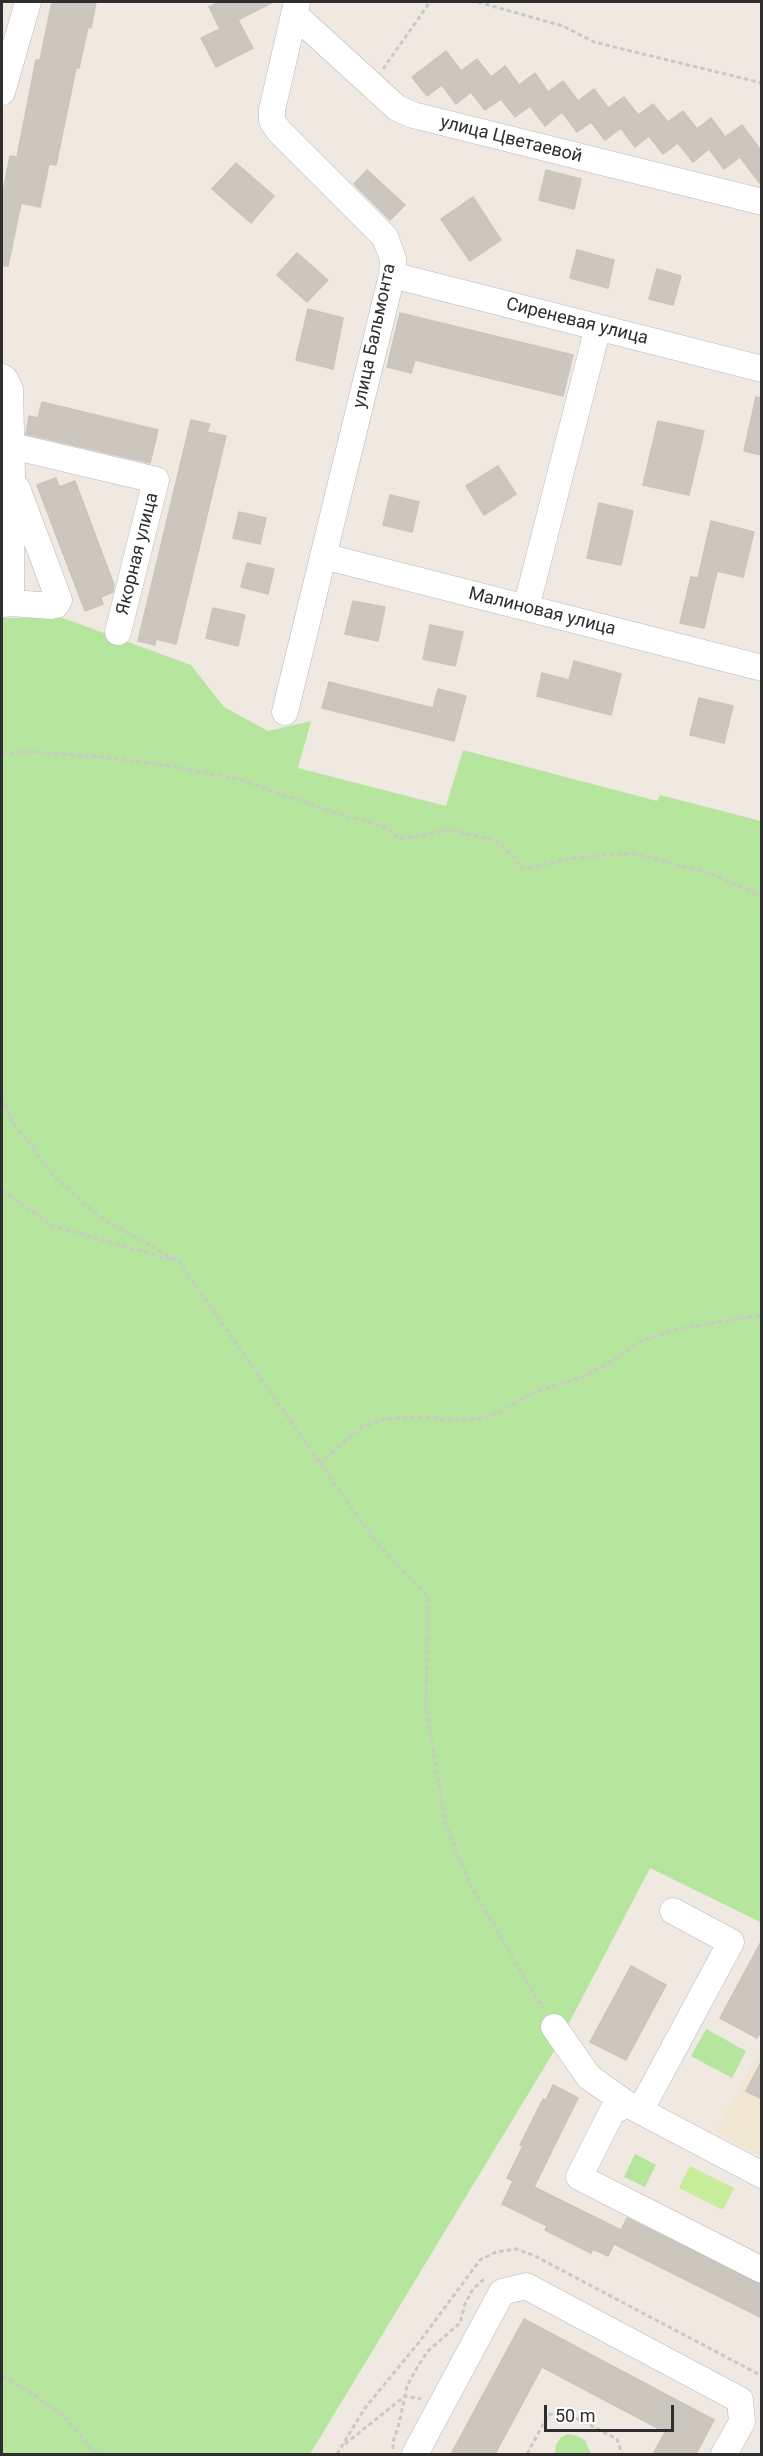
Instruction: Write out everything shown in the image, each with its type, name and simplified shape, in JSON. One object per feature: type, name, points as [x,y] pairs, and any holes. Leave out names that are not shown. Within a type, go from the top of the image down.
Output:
[{"type":"street","points":[[2,92],[28,2]]},
{"type":"street","name":"улица Цветаевой","points":[[296,8],[397,108],[413,115],[762,202]]},
{"type":"street","name":"улица Бальмонта","points":[[285,712],[392,275],[393,259],[385,237],[272,121],[272,110],[296,8]]},
{"type":"street","name":"Сиреневая улица","points":[[392,275],[762,369]]},
{"type":"street","points":[[526,608],[598,327]]},
{"type":"street","points":[[2,377],[5,378],[9,389],[12,446],[6,603],[56,605],[59,600],[12,475]]},
{"type":"street","name":"Якорная улица","points":[[12,446],[156,480],[118,632]]},
{"type":"street","name":"Малиновая улица","points":[[323,556],[762,668]]},
{"type":"street","points":[[673,1911],[731,1942],[634,2107],[612,2112],[579,2177],[762,2270]]},
{"type":"street","points":[[554,2027],[590,2077],[634,2107],[762,2175]]},
{"type":"street","points":[[415,2454],[502,2292],[526,2286],[740,2400],[742,2422],[724,2454]]},
{"type":"path","points":[[372,85],[430,2]]},
{"type":"path","points":[[478,2],[563,26],[594,42],[762,83]]},
{"type":"path","points":[[2,753],[102,757],[165,765],[238,779],[336,813],[386,827],[400,839],[450,830],[495,840],[515,858],[522,869],[576,858],[632,853],[715,875],[762,897]]},
{"type":"path","points":[[2,1096],[12,1121],[56,1179],[102,1218],[179,1262],[372,1537],[428,1597],[426,1707],[446,1826],[471,1886],[554,2027]]},
{"type":"path","points":[[2,1190],[53,1226],[179,1262]]},
{"type":"path","points":[[320,1463],[362,1427],[385,1419],[478,1419],[500,1412],[532,1393],[583,1377],[617,1358],[640,1341],[678,1329],[762,1315]]},
{"type":"path","points":[[337,2454],[365,2408],[420,2341],[480,2260],[496,2252],[516,2249],[533,2255],[762,2376]]},
{"type":"path","points":[[393,2454],[393,2442],[407,2386],[428,2351],[460,2323],[465,2304],[473,2289],[482,2279],[494,2274]]},
{"type":"path","points":[[2,2377],[19,2385],[63,2415],[93,2451],[104,2454]]},
{"type":"path","points":[[342,2447],[405,2396],[441,2406]]},
{"type":"path","points":[[527,2454],[548,2415],[564,2411],[617,2439],[622,2454]]},
{"type":"shaded area","points":[[761,2049],[761,2156],[716,2132]]},
{"type":"green space","points":[[2,618],[63,618],[191,665],[224,707],[268,731],[311,721],[298,768],[446,806],[463,750],[657,801],[660,795],[761,821],[762,1923],[650,1868],[556,2048],[310,2454],[2,2454]]},
{"type":"green space","points":[[706,2029],[746,2051],[732,2078],[691,2056]]},
{"type":"green space","points":[[635,2154],[656,2165],[645,2187],[624,2177]]},
{"type":"green space","points":[[690,2166],[734,2188],[723,2210],[679,2188]]},
{"type":"green space","points":[[568,2434],[585,2440],[591,2454],[555,2454],[556,2445],[561,2437]]},
{"type":"building","points":[[52,2],[96,2],[79,68],[76,68],[56,165],[49,164],[40,207],[21,203],[8,266],[2,266],[2,197],[10,156],[17,157],[36,60],[40,60]]},
{"type":"building","points":[[220,2],[273,2],[238,20],[253,48],[216,67],[201,38],[220,29],[209,7]]},
{"type":"building","points":[[446,51],[461,71],[477,59],[491,77],[505,66],[519,85],[535,73],[548,92],[563,81],[578,101],[594,89],[608,108],[624,97],[638,115],[653,104],[668,122],[683,111],[697,129],[711,118],[725,137],[742,125],[762,152],[762,186],[740,157],[724,169],[709,149],[693,162],[678,143],[663,154],[649,136],[635,147],[621,128],[605,140],[591,122],[577,132],[562,112],[545,126],[530,106],[515,117],[501,99],[485,110],[471,92],[456,104],[442,85],[427,96],[412,77]]},
{"type":"building","points":[[236,163],[274,196],[251,223],[212,189]]},
{"type":"building","points":[[367,170],[405,205],[390,220],[354,184]]},
{"type":"building","points":[[546,170],[581,179],[574,209],[539,200]]},
{"type":"building","points":[[473,197],[501,240],[470,261],[441,219]]},
{"type":"building","points":[[577,250],[614,260],[608,288],[570,278]]},
{"type":"building","points":[[297,253],[328,280],[307,302],[277,275]]},
{"type":"building","points":[[657,269],[681,276],[673,305],[649,299]]},
{"type":"building","points":[[308,309],[343,318],[333,369],[296,360]]},
{"type":"building","points":[[400,313],[573,355],[563,396],[415,360],[411,373],[387,367]]},
{"type":"building","points":[[756,397],[762,398],[762,455],[744,451]]},
{"type":"building","points":[[42,402],[158,430],[150,463],[26,434],[29,416],[38,418]]},
{"type":"building","points":[[191,420],[210,424],[207,432],[226,436],[176,644],[156,639],[155,645],[138,641]]},
{"type":"building","points":[[658,421],[704,431],[689,495],[643,485]]},
{"type":"building","points":[[498,466],[516,494],[484,515],[466,486]]},
{"type":"building","points":[[56,478],[59,487],[75,481],[114,585],[113,592],[101,597],[103,604],[85,611],[37,485]]},
{"type":"building","points":[[390,495],[419,502],[412,532],[383,525]]},
{"type":"building","points":[[599,503],[633,511],[621,565],[587,558]]},
{"type":"building","points":[[239,512],[266,518],[260,544],[233,538]]},
{"type":"building","points":[[711,521],[754,532],[743,577],[717,571],[704,628],[680,623],[691,577],[698,578]]},
{"type":"building","points":[[247,563],[274,569],[268,594],[241,587]]},
{"type":"building","points":[[353,601],[385,607],[378,641],[345,634]]},
{"type":"building","points":[[213,608],[245,615],[238,646],[206,638]]},
{"type":"building","points":[[430,625],[463,632],[455,666],[423,659]]},
{"type":"building","points":[[574,661],[621,674],[611,715],[537,696],[542,673],[569,680]]},
{"type":"building","points":[[329,682],[433,708],[438,689],[466,696],[454,741],[322,708]]},
{"type":"building","points":[[699,698],[733,706],[724,743],[690,735]]},
{"type":"building","points":[[762,1940],[762,2030],[757,2038],[720,2018]]},
{"type":"building","points":[[631,1966],[666,1985],[626,2060],[590,2042]]},
{"type":"building","points":[[762,2060],[762,2099],[746,2091]]},
{"type":"building","points":[[553,2085],[578,2098],[534,2187],[621,2230],[627,2218],[762,2285],[762,2318],[614,2244],[608,2256],[593,2249],[591,2253],[545,2230],[547,2226],[502,2204],[513,2181],[507,2178],[523,2146],[520,2145],[543,2099],[546,2100]]},
{"type":"building","points":[[524,2319],[714,2420],[696,2454],[653,2454],[665,2432],[542,2367],[495,2454],[451,2454]]}]
